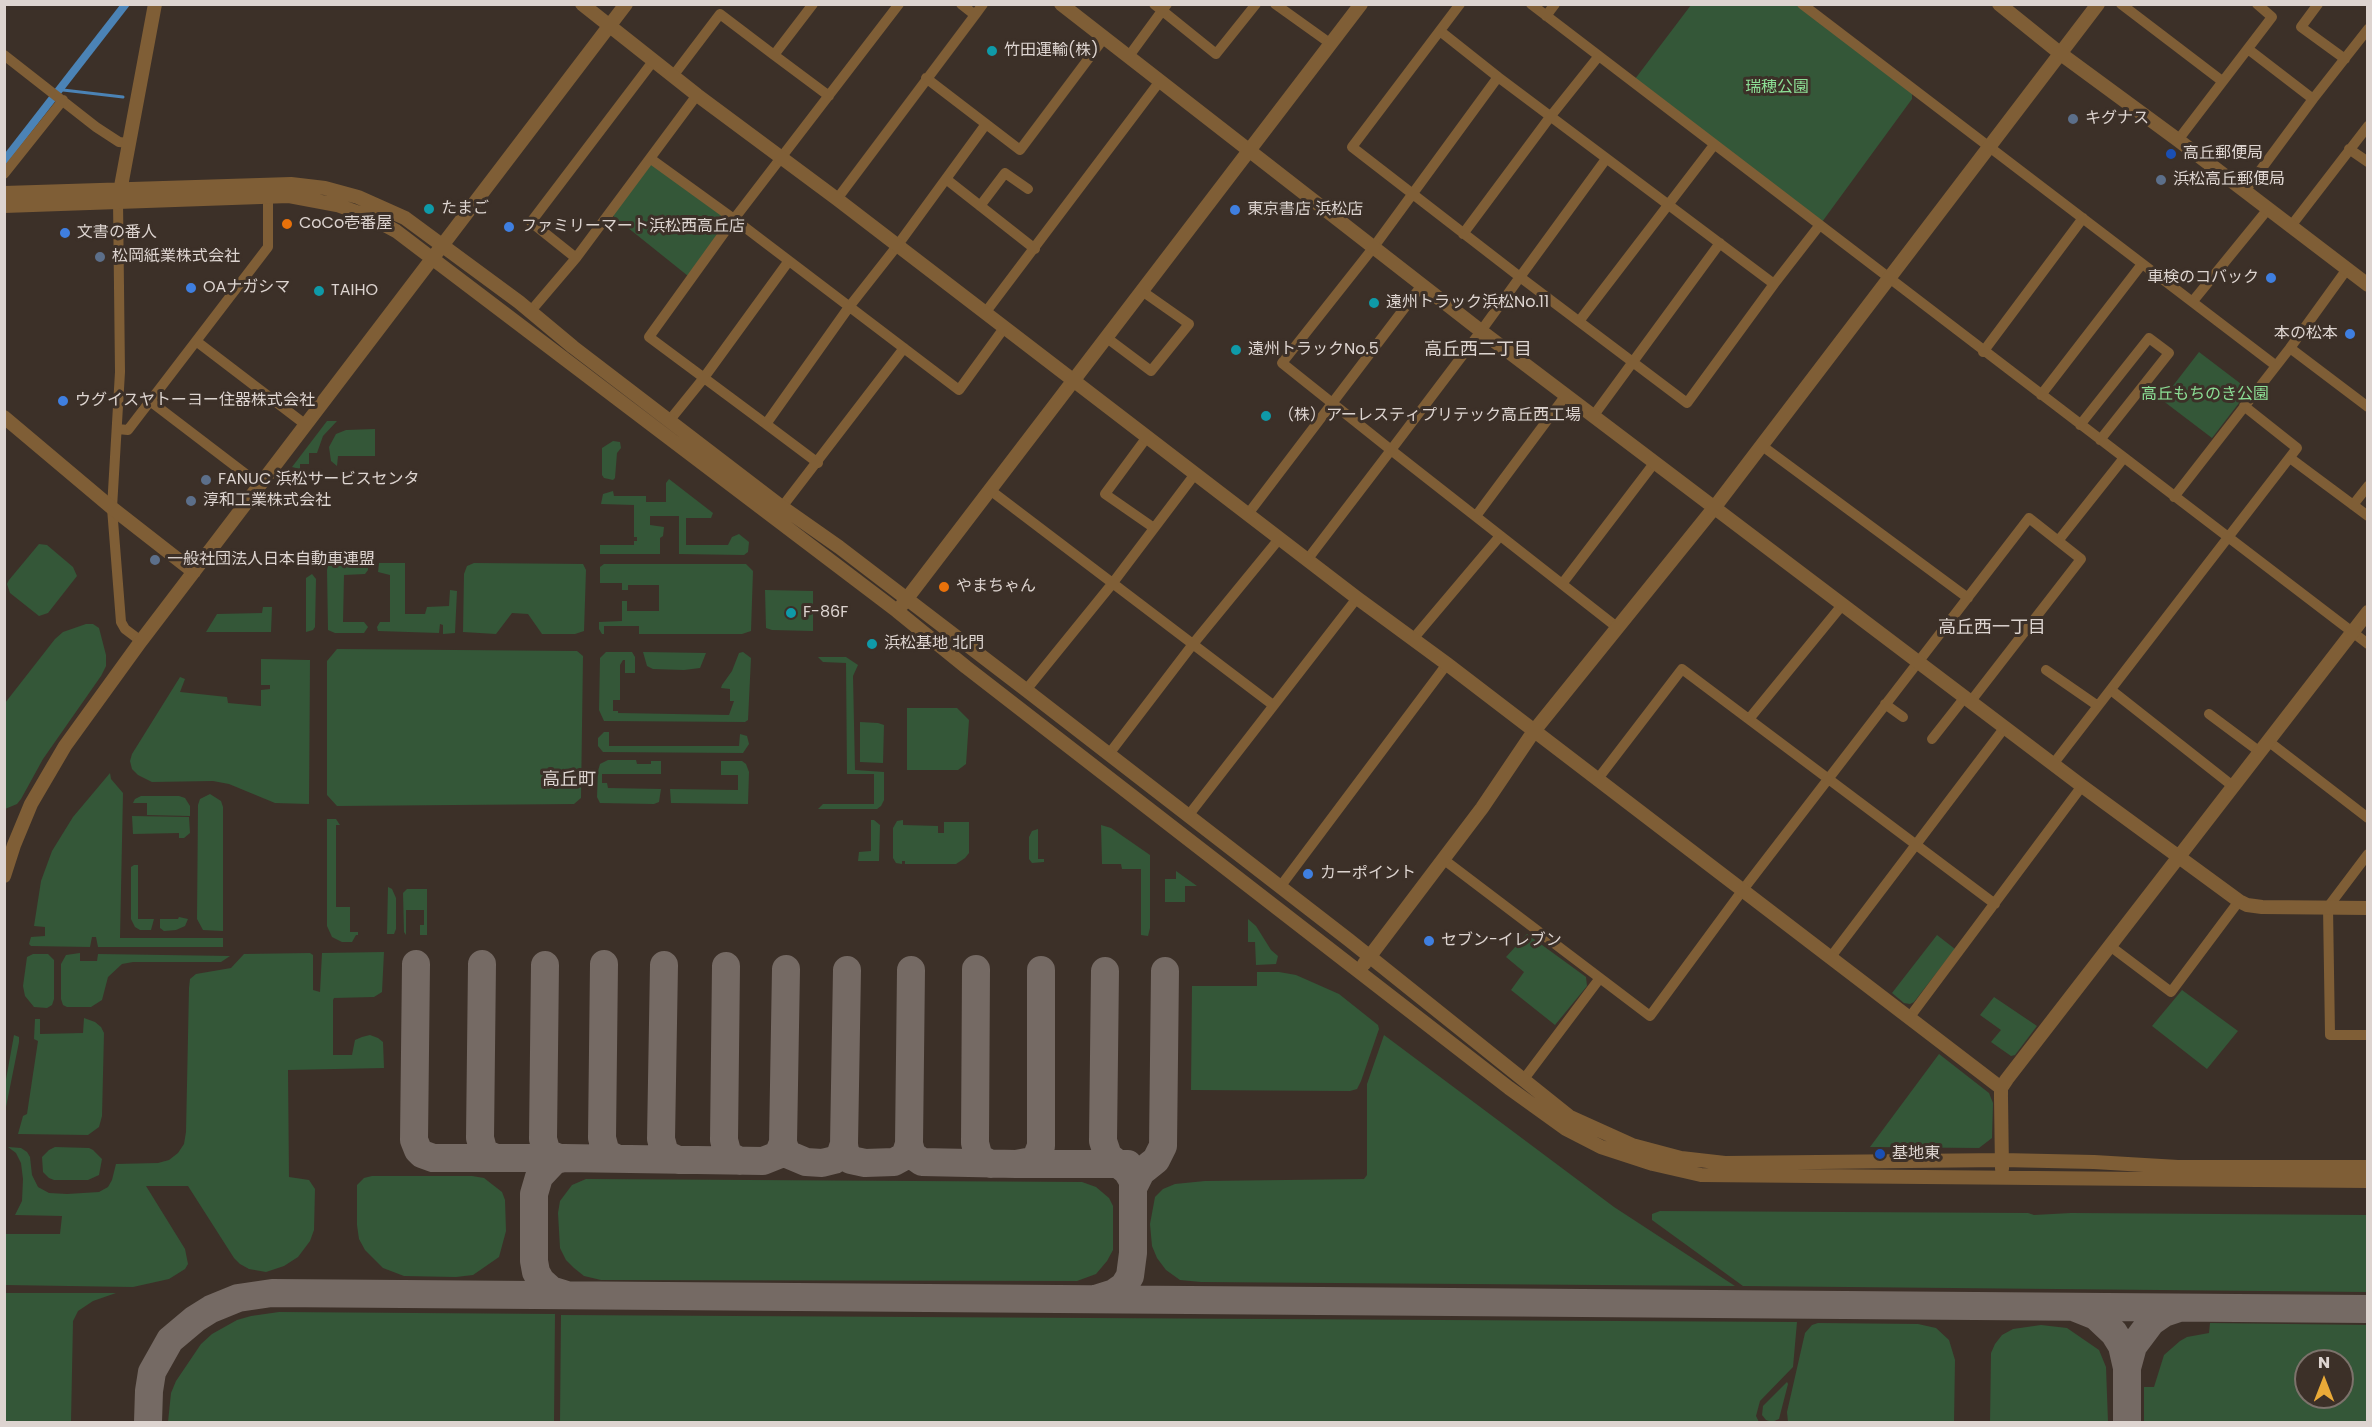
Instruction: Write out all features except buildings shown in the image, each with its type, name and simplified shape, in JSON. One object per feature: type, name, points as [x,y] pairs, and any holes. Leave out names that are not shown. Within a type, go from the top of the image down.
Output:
[{"type":"street","points":[[141,641],[125,629],[122,622],[112,508],[120,372],[119,195],[155,4]]},
{"type":"street","points":[[582,4],[697,95],[837,199],[1279,539],[1447,664],[2001,1088]]},
{"type":"street","points":[[4,876],[22,824],[41,784],[65,746],[141,641],[626,4]]},
{"type":"street","points":[[774,55],[813,4]]},
{"type":"street","points":[[818,463],[649,337],[734,219],[899,4]]},
{"type":"street","points":[[961,4],[975,15]]},
{"type":"street","points":[[837,199],[983,4]]},
{"type":"street","points":[[1061,4],[1481,331],[2082,786],[2239,901],[2247,905],[2262,907],[2367,908]]},
{"type":"street","points":[[1128,56],[1161,7],[1216,54],[1256,4]]},
{"type":"street","points":[[1275,4],[1331,44]]},
{"type":"street","points":[[897,611],[1075,382],[1361,4]]},
{"type":"street","points":[[1460,4],[1352,147],[1687,403],[1819,226]]},
{"type":"street","points":[[1531,4],[2367,644]]},
{"type":"street","points":[[1546,16],[1555,4]]},
{"type":"street","points":[[1999,4],[2061,54],[2178,140],[2367,285]]},
{"type":"street","points":[[1360,971],[1482,808],[1534,731],[1714,508],[2098,4]]},
{"type":"street","points":[[2121,4],[2222,81]]},
{"type":"street","points":[[2178,140],[2272,16],[2257,4]]},
{"type":"street","points":[[2318,4],[2301,27],[2345,59]]},
{"type":"street","points":[[1808,6],[1987,148],[2083,218],[2275,365]]},
{"type":"street","points":[[673,76],[724,9],[774,55],[829,96]]},
{"type":"street","points":[[2245,191],[2367,29]]},
{"type":"street","points":[[1440,31],[1550,117],[1774,284]]},
{"type":"street","points":[[926,78],[1020,150],[1104,38]]},
{"type":"street","points":[[2248,50],[2313,99]]},
{"type":"street","points":[[4,55],[96,127],[119,142],[129,143]]},
{"type":"street","points":[[1463,234],[1598,57]]},
{"type":"street","points":[[576,258],[531,222],[654,60]]},
{"type":"street","points":[[1498,77],[1373,248],[1282,363],[1618,628]]},
{"type":"street","points":[[985,314],[1160,81]]},
{"type":"street","points":[[530,312],[576,258],[697,95]]},
{"type":"street","points":[[4,174],[62,100]]},
{"type":"street","points":[[766,424],[849,307],[897,246],[986,123]]},
{"type":"street","points":[[2291,226],[2367,126]]},
{"type":"street","points":[[1580,320],[1714,145]]},
{"type":"street","points":[[2349,149],[2367,162]]},
{"type":"street","points":[[651,159],[734,219],[959,390],[1004,328]]},
{"type":"street","points":[[1307,560],[1481,331],[1606,159]]},
{"type":"street","points":[[980,206],[1005,173],[1028,189]]},
{"type":"street","points":[[946,179],[1035,249]]},
{"type":"street","points":[[4,206],[273,183],[325,188],[358,197],[390,210],[420,227],[669,421],[907,598],[1109,754],[1369,956],[1570,1118],[1632,1145],[1681,1158],[1725,1163],[2002,1160],[2178,1167],[2367,1167]]},
{"type":"street","points":[[4,193],[305,198],[353,210],[396,231],[897,611],[1509,1088],[1566,1128],[1601,1147],[1653,1164],[1701,1175],[2367,1181]]},
{"type":"street","points":[[117,429],[128,430],[268,247],[268,196]]},
{"type":"street","points":[[2193,301],[2268,209]]},
{"type":"street","points":[[1983,352],[2083,218]]},
{"type":"street","points":[[1594,416],[1720,243]]},
{"type":"street","points":[[669,421],[703,379],[788,262]]},
{"type":"street","points":[[2041,395],[2142,264]]},
{"type":"street","points":[[2174,497],[2290,348],[2347,270]]},
{"type":"street","points":[[1248,514],[1422,285]]},
{"type":"street","points":[[1107,338],[1151,371],[1189,324],[1143,291]]},
{"type":"street","points":[[2080,425],[2149,338],[2169,353],[2100,440]]},
{"type":"street","points":[[196,341],[306,425]]},
{"type":"street","points":[[782,507],[818,463],[903,348]]},
{"type":"street","points":[[2290,348],[2367,407]]},
{"type":"street","points":[[1476,516],[1566,395]]},
{"type":"street","points":[[150,401],[260,484]]},
{"type":"street","points":[[2054,763],[2298,448],[2244,406]]},
{"type":"street","points":[[4,417],[112,508],[194,572]]},
{"type":"street","points":[[1148,437],[1106,494],[1154,528]]},
{"type":"street","points":[[1761,445],[1968,598]]},
{"type":"street","points":[[2290,458],[2367,516]]},
{"type":"street","points":[[2058,542],[2123,459]]},
{"type":"street","points":[[1562,584],[1655,462]]},
{"type":"street","points":[[1026,690],[1112,584],[1195,474]]},
{"type":"street","points":[[2353,505],[2367,486]]},
{"type":"street","points":[[990,490],[1273,705]]},
{"type":"street","points":[[1443,859],[1650,1016],[1742,891],[2029,518],[2081,559],[1968,699],[1932,739]]},
{"type":"street","points":[[1413,639],[1500,536]]},
{"type":"street","points":[[1109,754],[1193,644],[1279,539]]},
{"type":"street","points":[[1188,816],[1357,598]]},
{"type":"street","points":[[1749,719],[1843,604]]},
{"type":"street","points":[[2001,1177],[2001,1088],[2367,612]]},
{"type":"street","points":[[1280,887],[1447,664]]},
{"type":"street","points":[[1597,780],[1682,669],[1995,904]]},
{"type":"street","points":[[2046,670],[2098,706]]},
{"type":"street","points":[[2111,690],[2234,787]]},
{"type":"street","points":[[1886,704],[1904,717]]},
{"type":"street","points":[[2209,714],[2264,747],[2367,818]]},
{"type":"street","points":[[1830,958],[2005,727]]},
{"type":"street","points":[[1909,1018],[2082,786]]},
{"type":"street","points":[[2367,854],[2328,907],[2330,1035],[2367,1035]]},
{"type":"street","points":[[2110,946],[2171,992],[2239,901]]},
{"type":"street","points":[[1524,1079],[1600,978]]},
{"type":"green space","name":"瑞穂公園","points":[[1691,5],[1797,5],[1912,92],[1912,99],[1822,222],[1635,79]]},
{"type":"green space","points":[[652,163],[728,220],[688,276],[612,215]]},
{"type":"green space","name":"高丘もちのき公園","points":[[2199,352],[2249,390],[2212,438],[2162,400]]},
{"type":"green space","points":[[327,421],[337,421],[323,436],[317,453],[309,453],[309,464],[300,464],[300,469],[292,467]]},
{"type":"green space","points":[[375,429],[375,456],[338,456],[337,466],[331,461],[329,447],[336,434],[346,430]]},
{"type":"green space","points":[[613,441],[620,442],[621,448],[617,453],[613,480],[604,478],[602,475],[602,448]]},
{"type":"green space","points":[[669,479],[713,513],[711,518],[686,518],[686,545],[728,545],[732,537],[739,534],[749,542],[748,552],[744,555],[679,554],[679,516],[650,516],[650,525],[664,527],[663,536],[660,538],[660,554],[600,554],[600,545],[634,545],[634,541],[637,541],[637,537],[634,537],[634,505],[601,504],[603,494],[613,491],[614,496],[646,496],[646,502],[666,502],[666,483]]},
{"type":"green space","points":[[39,544],[47,545],[73,567],[77,576],[48,613],[39,616],[10,593],[7,584]]},
{"type":"green space","points":[[333,562],[368,564],[365,574],[344,575],[343,622],[364,622],[368,627],[364,633],[335,633],[328,630],[327,570]]},
{"type":"green space","points":[[379,563],[405,563],[405,614],[425,614],[427,607],[449,606],[450,590],[457,591],[455,633],[443,634],[443,625],[440,624],[439,633],[378,631],[377,627],[380,622],[390,622],[390,575],[378,572]]},
{"type":"green space","points":[[474,563],[583,564],[586,570],[584,631],[575,634],[542,634],[528,614],[512,613],[496,634],[463,632],[464,574],[467,566]]},
{"type":"green space","points":[[604,564],[746,564],[753,571],[751,631],[742,634],[639,634],[639,626],[604,626],[604,634],[602,634],[599,622],[622,621],[622,601],[627,601],[627,611],[659,611],[659,585],[628,585],[628,590],[622,590],[622,583],[600,583],[600,567]]},
{"type":"green space","points":[[312,574],[316,579],[315,627],[306,632],[306,578]]},
{"type":"green space","points":[[765,590],[813,591],[813,631],[766,628]]},
{"type":"green space","points":[[263,607],[272,607],[271,632],[206,632],[217,614],[262,613]]},
{"type":"green space","points":[[86,624],[93,624],[99,628],[106,655],[106,666],[43,759],[21,799],[17,804],[5,809],[5,703],[55,639],[63,632]]},
{"type":"green space","points":[[337,649],[577,651],[583,656],[581,798],[574,804],[337,806],[327,795],[327,661]]},
{"type":"green space","points":[[606,652],[632,652],[635,657],[635,673],[625,673],[625,660],[620,665],[620,700],[613,700],[613,711],[618,711],[618,713],[729,715],[734,701],[730,701],[730,689],[721,688],[732,671],[739,653],[743,652],[751,658],[748,720],[745,722],[604,721],[599,710],[600,658]]},
{"type":"green space","points":[[643,652],[706,653],[700,668],[684,670],[653,669],[647,666]]},
{"type":"green space","points":[[818,657],[846,657],[858,665],[853,676],[855,770],[884,772],[884,800],[877,809],[818,809],[823,804],[874,804],[874,774],[847,774],[846,663],[823,662]]},
{"type":"green space","points":[[261,659],[310,660],[309,804],[275,803],[229,784],[213,781],[152,782],[132,769],[130,761],[132,754],[180,677],[185,679],[180,692],[227,697],[228,703],[261,706],[261,690],[270,689],[270,685],[261,685]]},
{"type":"green space","points":[[907,708],[957,708],[969,720],[966,764],[958,770],[907,770]]},
{"type":"green space","points":[[860,722],[884,725],[883,763],[860,762]]},
{"type":"green space","points":[[604,732],[609,732],[609,746],[739,746],[740,734],[747,736],[749,744],[743,753],[603,752],[598,746],[598,738]]},
{"type":"green space","points":[[608,760],[636,760],[637,764],[661,761],[661,774],[602,774],[602,783],[607,783],[608,788],[661,789],[659,802],[654,804],[600,803],[597,797],[598,771],[600,764]]},
{"type":"green space","points":[[721,761],[742,761],[746,764],[749,772],[748,804],[671,803],[670,789],[738,790],[738,775],[721,775]]},
{"type":"green space","points":[[110,773],[111,779],[123,793],[120,938],[223,938],[223,947],[98,947],[96,937],[92,937],[90,947],[31,946],[29,944],[31,937],[45,936],[45,927],[34,926],[41,881],[52,851],[73,817]]},
{"type":"green space","points":[[210,794],[221,801],[223,807],[223,931],[203,930],[197,919],[198,805],[200,799]]},
{"type":"green space","points":[[141,796],[185,798],[190,806],[190,816],[147,815],[147,803],[133,803]]},
{"type":"green space","points":[[132,816],[189,817],[190,833],[184,838],[179,838],[179,833],[133,834]]},
{"type":"green space","points":[[327,819],[336,819],[340,825],[336,825],[336,907],[350,907],[350,932],[358,932],[352,942],[342,942],[332,937],[327,926]]},
{"type":"green space","points":[[871,820],[880,825],[879,861],[858,861],[859,852],[871,851]]},
{"type":"green space","points":[[903,820],[903,825],[938,826],[938,833],[944,833],[944,822],[969,822],[969,853],[956,864],[905,864],[905,861],[902,861],[902,864],[896,863],[893,858],[893,828],[897,821]]},
{"type":"green space","points":[[1101,825],[1111,828],[1150,855],[1150,928],[1148,936],[1141,935],[1141,869],[1122,869],[1121,864],[1102,864]]},
{"type":"green space","points":[[1038,829],[1038,859],[1044,859],[1044,862],[1032,863],[1029,859],[1029,837],[1032,831]]},
{"type":"green space","points":[[138,865],[138,919],[154,919],[151,930],[140,930],[135,927],[131,919],[131,867]]},
{"type":"green space","points":[[1176,871],[1197,886],[1185,886],[1185,902],[1165,902],[1165,879],[1176,879]]},
{"type":"green space","points":[[388,887],[392,889],[396,898],[394,934],[387,934]]},
{"type":"green space","points":[[407,889],[427,889],[427,935],[420,935],[420,925],[424,925],[424,910],[406,910],[406,935],[404,932],[403,893]]},
{"type":"green space","points":[[179,917],[188,919],[185,926],[176,930],[164,931],[160,928],[160,919],[178,919]]},
{"type":"green space","points":[[1248,919],[1256,926],[1271,950],[1278,956],[1276,964],[1256,965],[1255,942],[1248,942]]},
{"type":"green space","points":[[1527,934],[1586,977],[1587,986],[1555,1025],[1511,990],[1524,972],[1506,957]]},
{"type":"green space","points":[[1937,935],[1955,949],[1914,1002],[1904,1003],[1892,993]]},
{"type":"green space","points":[[384,952],[382,992],[374,997],[334,998],[333,1000],[333,1055],[352,1055],[355,1040],[370,1035],[383,1042],[384,1068],[288,1070],[289,1177],[309,1180],[315,1189],[314,1230],[310,1241],[298,1257],[284,1266],[266,1272],[249,1269],[234,1258],[188,1186],[146,1186],[185,1249],[188,1264],[185,1269],[169,1279],[133,1287],[5,1285],[5,1234],[60,1234],[62,1216],[15,1215],[22,1201],[23,1179],[21,1163],[16,1153],[8,1147],[21,1148],[27,1152],[30,1157],[32,1175],[38,1187],[49,1193],[67,1194],[99,1192],[108,1187],[116,1164],[158,1163],[169,1160],[184,1144],[190,979],[196,974],[231,968],[244,954],[310,953],[313,955],[313,990],[320,992],[322,953]]},
{"type":"green space","points":[[80,953],[80,961],[97,961],[98,954],[230,956],[221,962],[122,964],[108,977],[102,1000],[91,1007],[67,1007],[63,1005],[61,999],[61,964],[66,955]]},
{"type":"green space","points":[[33,954],[48,954],[54,960],[54,999],[52,1005],[47,1008],[34,1007],[25,996],[23,986],[27,957]]},
{"type":"green space","points":[[1257,972],[1296,975],[1339,994],[1378,1025],[1379,1029],[1357,1089],[1350,1091],[1191,1090],[1192,986],[1257,986]]},
{"type":"green space","points":[[2182,990],[2238,1031],[2207,1069],[2152,1026]]},
{"type":"green space","points":[[1994,997],[2037,1026],[2015,1055],[2011,1056],[1991,1042],[2001,1030],[1980,1015]]},
{"type":"green space","points":[[84,1018],[95,1022],[104,1033],[102,1116],[99,1127],[88,1135],[18,1134],[23,1116],[27,1114],[38,1041],[34,1039],[35,1019],[40,1019],[40,1034],[83,1033]]},
{"type":"green space","points":[[14,1035],[19,1037],[19,1042],[5,1112],[5,1085]]},
{"type":"green space","points":[[1384,1035],[1614,1207],[1735,1286],[1201,1282],[1180,1280],[1166,1270],[1152,1246],[1150,1224],[1155,1197],[1163,1189],[1175,1184],[1205,1181],[1364,1179],[1367,1175],[1367,1084]]},
{"type":"green space","points":[[1939,1054],[1989,1093],[1993,1103],[1992,1138],[1979,1148],[1870,1147]]},
{"type":"green space","points":[[55,1147],[93,1150],[102,1159],[99,1175],[88,1180],[49,1178],[43,1172],[42,1157]]},
{"type":"green space","points":[[372,1176],[484,1178],[502,1192],[505,1200],[506,1231],[499,1257],[473,1275],[456,1277],[404,1276],[383,1268],[365,1250],[359,1239],[357,1225],[357,1185],[364,1178]]},
{"type":"green space","points":[[586,1179],[1082,1182],[1096,1187],[1109,1198],[1113,1206],[1113,1250],[1096,1274],[1077,1281],[601,1280],[584,1276],[566,1260],[560,1248],[558,1213],[560,1201],[572,1185]]},
{"type":"green space","points":[[1660,1211],[2028,1213],[2034,1215],[2071,1213],[2367,1215],[2367,1292],[1743,1286],[1652,1220],[1652,1214]]},
{"type":"green space","points":[[5,1293],[116,1293],[93,1301],[78,1311],[73,1321],[71,1422],[5,1422]]},
{"type":"green space","points":[[279,1312],[555,1314],[554,1422],[168,1422],[171,1393],[176,1381],[201,1344],[212,1334],[237,1320]]},
{"type":"green space","points":[[561,1315],[1797,1322],[1793,1367],[1760,1401],[1756,1416],[1759,1422],[560,1422]]},
{"type":"green space","points":[[1818,1323],[1918,1324],[1936,1328],[1949,1340],[1955,1360],[1954,1422],[1788,1422],[1787,1412],[1805,1333],[1812,1325]]},
{"type":"green space","points":[[2210,1323],[2367,1325],[2367,1422],[2144,1422],[2144,1387],[2154,1387],[2164,1355],[2187,1337],[2209,1333]]},
{"type":"green space","points":[[2041,1325],[2067,1328],[2099,1350],[2106,1367],[2108,1422],[1990,1422],[1991,1353],[1995,1344],[2002,1335],[2013,1329]]},
{"type":"green space","points":[[1787,1382],[1779,1419],[1772,1422],[1766,1420],[1762,1415],[1763,1406]]},
{"type":"water","points":[[120,5],[130,5],[5,166],[5,153]]},
{"type":"waterway","points":[[63,90],[123,97]]},
{"type":"taxiway","points":[[416,964],[414,1140],[418,1150],[433,1158],[564,1158]]},
{"type":"taxiway","points":[[482,964],[480,1138],[484,1153],[496,1158]]},
{"type":"taxiway","points":[[604,964],[602,1138],[606,1153],[618,1159]]},
{"type":"taxiway","points":[[545,965],[543,1139],[547,1153],[559,1158]]},
{"type":"taxiway","points":[[664,965],[661,1139],[665,1154],[678,1160]]},
{"type":"taxiway","points":[[726,966],[724,1140],[728,1155],[740,1161]]},
{"type":"taxiway","points":[[783,1143],[786,969]]},
{"type":"taxiway","points":[[976,969],[975,1143],[979,1158],[991,1164]]},
{"type":"taxiway","points":[[844,1144],[847,970]]},
{"type":"taxiway","points":[[909,1144],[911,970]]},
{"type":"taxiway","points":[[567,1295],[551,1290],[541,1281],[534,1261],[534,1194],[539,1177],[555,1160],[564,1158],[763,1161],[778,1155],[783,1143],[787,1154],[806,1162],[822,1163],[834,1160],[840,1156],[844,1144],[845,1152],[851,1160],[865,1163],[894,1162],[905,1156],[909,1144],[912,1155],[922,1162],[1016,1164],[1032,1161],[1041,1146],[1041,970]]},
{"type":"taxiway","points":[[1095,1299],[1114,1293],[1124,1286],[1130,1276],[1133,1253],[1133,1181],[1127,1171],[1108,1156],[1103,1141],[1105,971]]},
{"type":"taxiway","points":[[1134,1186],[1141,1172],[1156,1160],[1163,1146],[1165,971]]},
{"type":"taxiway","points":[[1018,1164],[1128,1164]]},
{"type":"taxiway","points":[[148,1422],[152,1372],[170,1340],[211,1309],[238,1298],[272,1293],[2368,1309]]},
{"type":"taxiway","points":[[2076,1308],[2096,1316],[2114,1333],[2122,1346],[2127,1368]]},
{"type":"taxiway","points":[[2127,1422],[2127,1368],[2133,1346],[2151,1322],[2164,1313],[2179,1308]]},
{"type":"place","name":"竹田運輸(株)","points":[[992,51]]},
{"type":"place","name":"キグナス","points":[[2073,119]]},
{"type":"place","name":"高丘郵便局","points":[[2171,154]]},
{"type":"place","name":"浜松高丘郵便局","points":[[2161,180]]},
{"type":"place","name":"たまご","points":[[429,209]]},
{"type":"place","name":"東京書店 浜松店","points":[[1235,210]]},
{"type":"place","name":"CoCo壱番屋","points":[[287,224]]},
{"type":"place","name":"ファミリーマート浜松西高丘店","points":[[509,227]]},
{"type":"place","name":"文書の番人","points":[[65,233]]},
{"type":"place","name":"松岡紙業株式会社","points":[[100,257]]},
{"type":"place","name":"車検のコバック","points":[[2271,278]]},
{"type":"place","name":"OAナガシマ","points":[[191,288]]},
{"type":"place","name":"TAIHO","points":[[319,291]]},
{"type":"place","name":"遠州トラック浜松No.11","points":[[1374,303]]},
{"type":"place","name":"本の松本","points":[[2350,334]]},
{"type":"place","name":"遠州トラックNo.5","points":[[1236,350]]},
{"type":"place","name":"ウグイスヤトーヨー住器株式会社","points":[[63,401]]},
{"type":"place","name":"（株）アーレスティプリテック高丘西工場","points":[[1266,416]]},
{"type":"place","name":"FANUC 浜松サービスセンタ","points":[[206,480]]},
{"type":"place","name":"淳和工業株式会社","points":[[191,501]]},
{"type":"place","name":"一般社団法人日本自動車連盟","points":[[155,560]]},
{"type":"place","name":"やまちゃん","points":[[944,587]]},
{"type":"place","name":"F-86F","points":[[791,613]]},
{"type":"place","name":"浜松基地 北門","points":[[872,644]]},
{"type":"place","name":"カーポイント","points":[[1308,874]]},
{"type":"place","name":"セブン-イレブン","points":[[1429,941]]},
{"type":"place","name":"基地東","points":[[1880,1154]]},
{"type":"district","name":"高丘西二丁目","points":[[1478,350]]},
{"type":"district","name":"高丘西一丁目","points":[[1992,628]]},
{"type":"district","name":"高丘町","points":[[569,780]]}]
